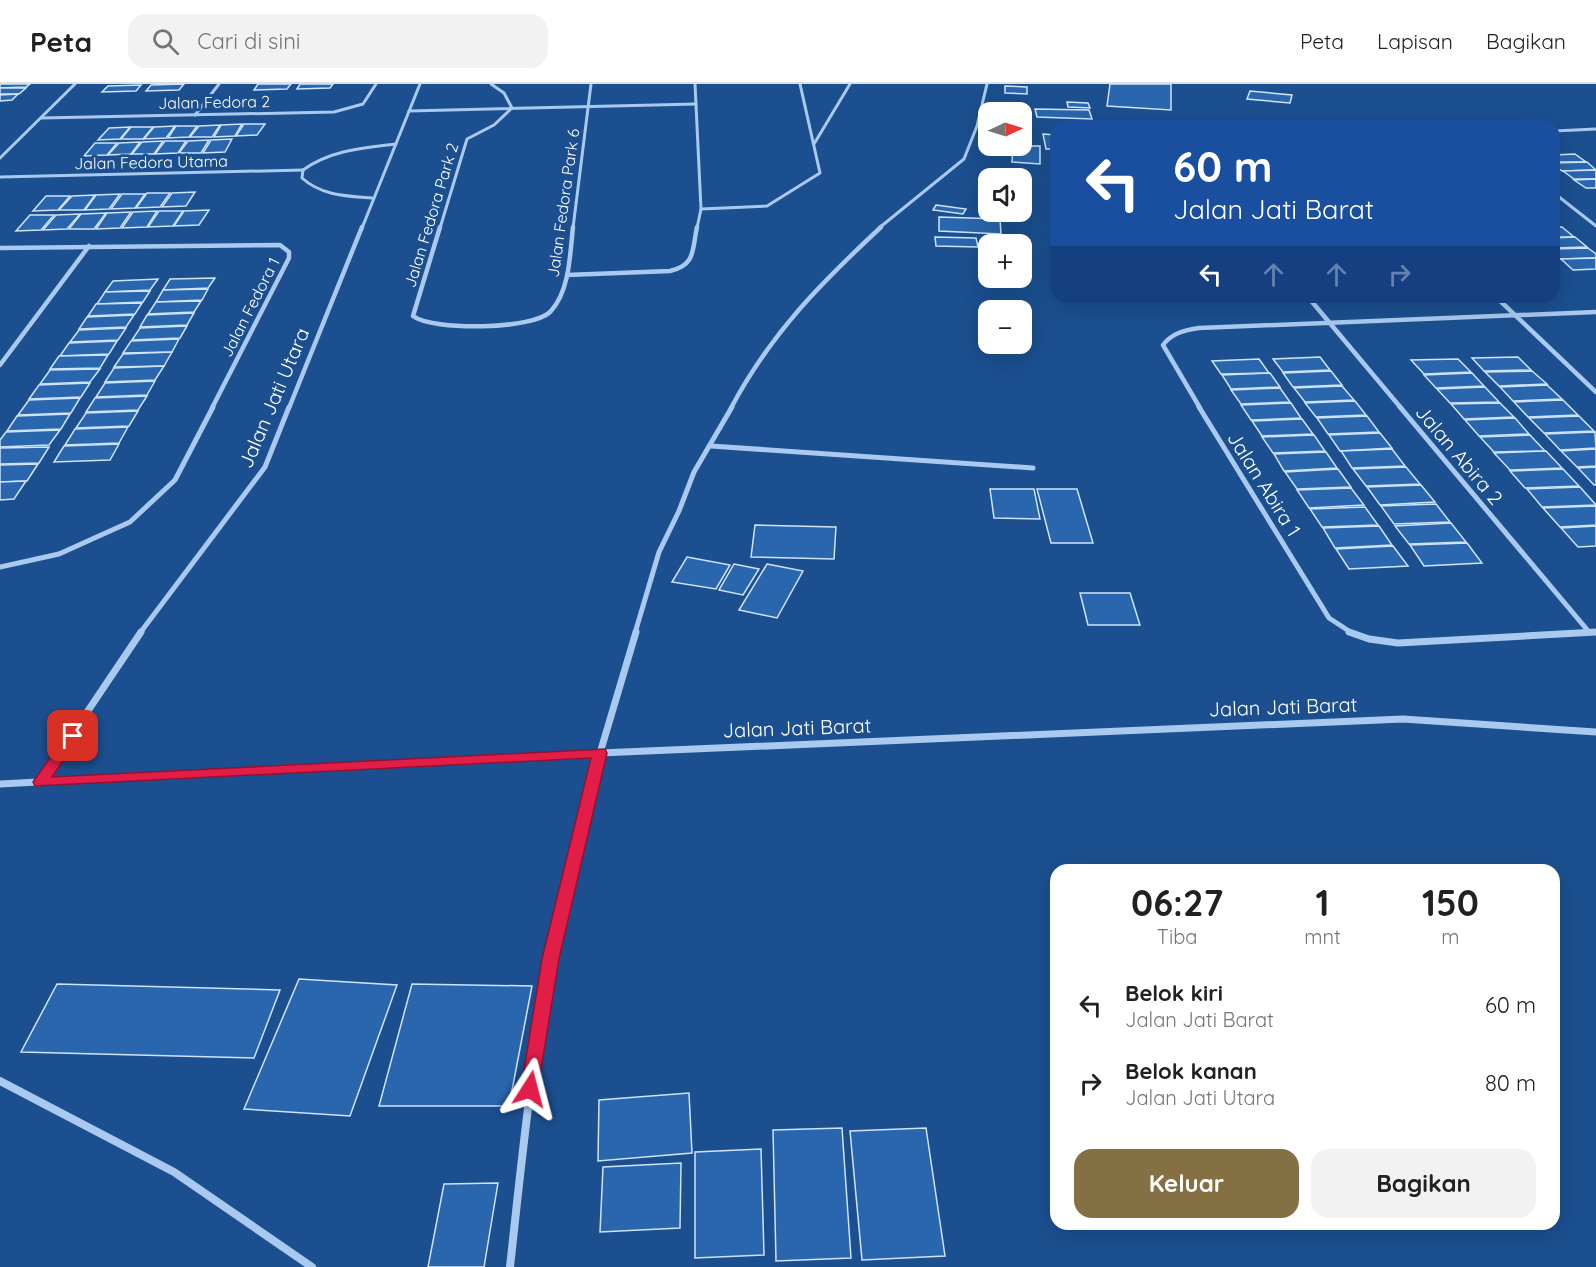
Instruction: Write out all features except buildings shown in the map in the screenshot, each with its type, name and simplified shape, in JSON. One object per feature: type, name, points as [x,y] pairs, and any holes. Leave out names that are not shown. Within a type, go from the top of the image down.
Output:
[{"type":"street","points":[[0,158],[75,84]]},
{"type":"street","points":[[195,115],[219,84]]},
{"type":"street","name":"Jalan Fedora 2","points":[[41,118],[334,112],[363,104],[375,84]]},
{"type":"street","name":"Jalan Jati Utara","points":[[40,782],[84,721],[148,621],[190,564],[240,507],[265,467],[420,84]]},
{"type":"street","points":[[490,84],[504,93],[512,108]]},
{"type":"street","name":"Jalan Fedora Park 6","points":[[558,303],[567,275],[591,84]]},
{"type":"street","points":[[567,275],[670,271],[683,268],[690,262],[700,209],[695,84]]},
{"type":"street","points":[[700,209],[767,206],[820,173],[800,84]]},
{"type":"street","points":[[814,144],[850,84]]},
{"type":"street","points":[[510,1267],[529,1100],[551,959],[600,753],[659,552],[679,511],[694,472],[711,446],[750,373],[800,306],[822,282],[898,211],[964,159],[987,84]]},
{"type":"street","points":[[409,111],[696,104]]},
{"type":"street","name":"Jalan Fedora Park 2","points":[[512,108],[494,125],[466,139],[412,316],[422,322],[442,325],[524,323],[543,318],[558,303]]},
{"type":"street","points":[[1560,131],[1596,129]]},
{"type":"street","points":[[372,198],[311,188],[302,178],[303,170],[314,160],[330,154],[396,144]]},
{"type":"street","points":[[0,151],[8,150]]},
{"type":"street","name":"Jalan Fedora Utama","points":[[0,177],[303,170]]},
{"type":"street","points":[[1560,199],[1596,226]]},
{"type":"street","name":"Jalan Fedora 1","points":[[0,248],[268,243],[280,246],[289,252],[289,258],[175,480],[130,522],[59,554],[0,567]]},
{"type":"street","points":[[0,365],[89,246]]},
{"type":"street","name":"Jalan Abira 2","points":[[1313,303],[1588,632]]},
{"type":"street","points":[[1502,303],[1596,392]]},
{"type":"street","points":[[1328,321],[1596,312]]},
{"type":"street","name":"Jalan Abira 1","points":[[1328,321],[1199,328],[1176,333],[1167,338],[1163,345],[1329,618],[1347,633],[1368,640],[1398,643],[1588,632]]},
{"type":"street","points":[[711,446],[1033,468]]},
{"type":"street","points":[[1588,632],[1596,632]]},
{"type":"street","name":"Jalan Jati Barat","points":[[0,784],[600,753],[1403,719],[1596,732]]},
{"type":"street","points":[[0,1081],[174,1172],[312,1267]]},
{"type":"route","points":[[73,736],[40,782],[600,753],[551,959],[530,1089]]}]
